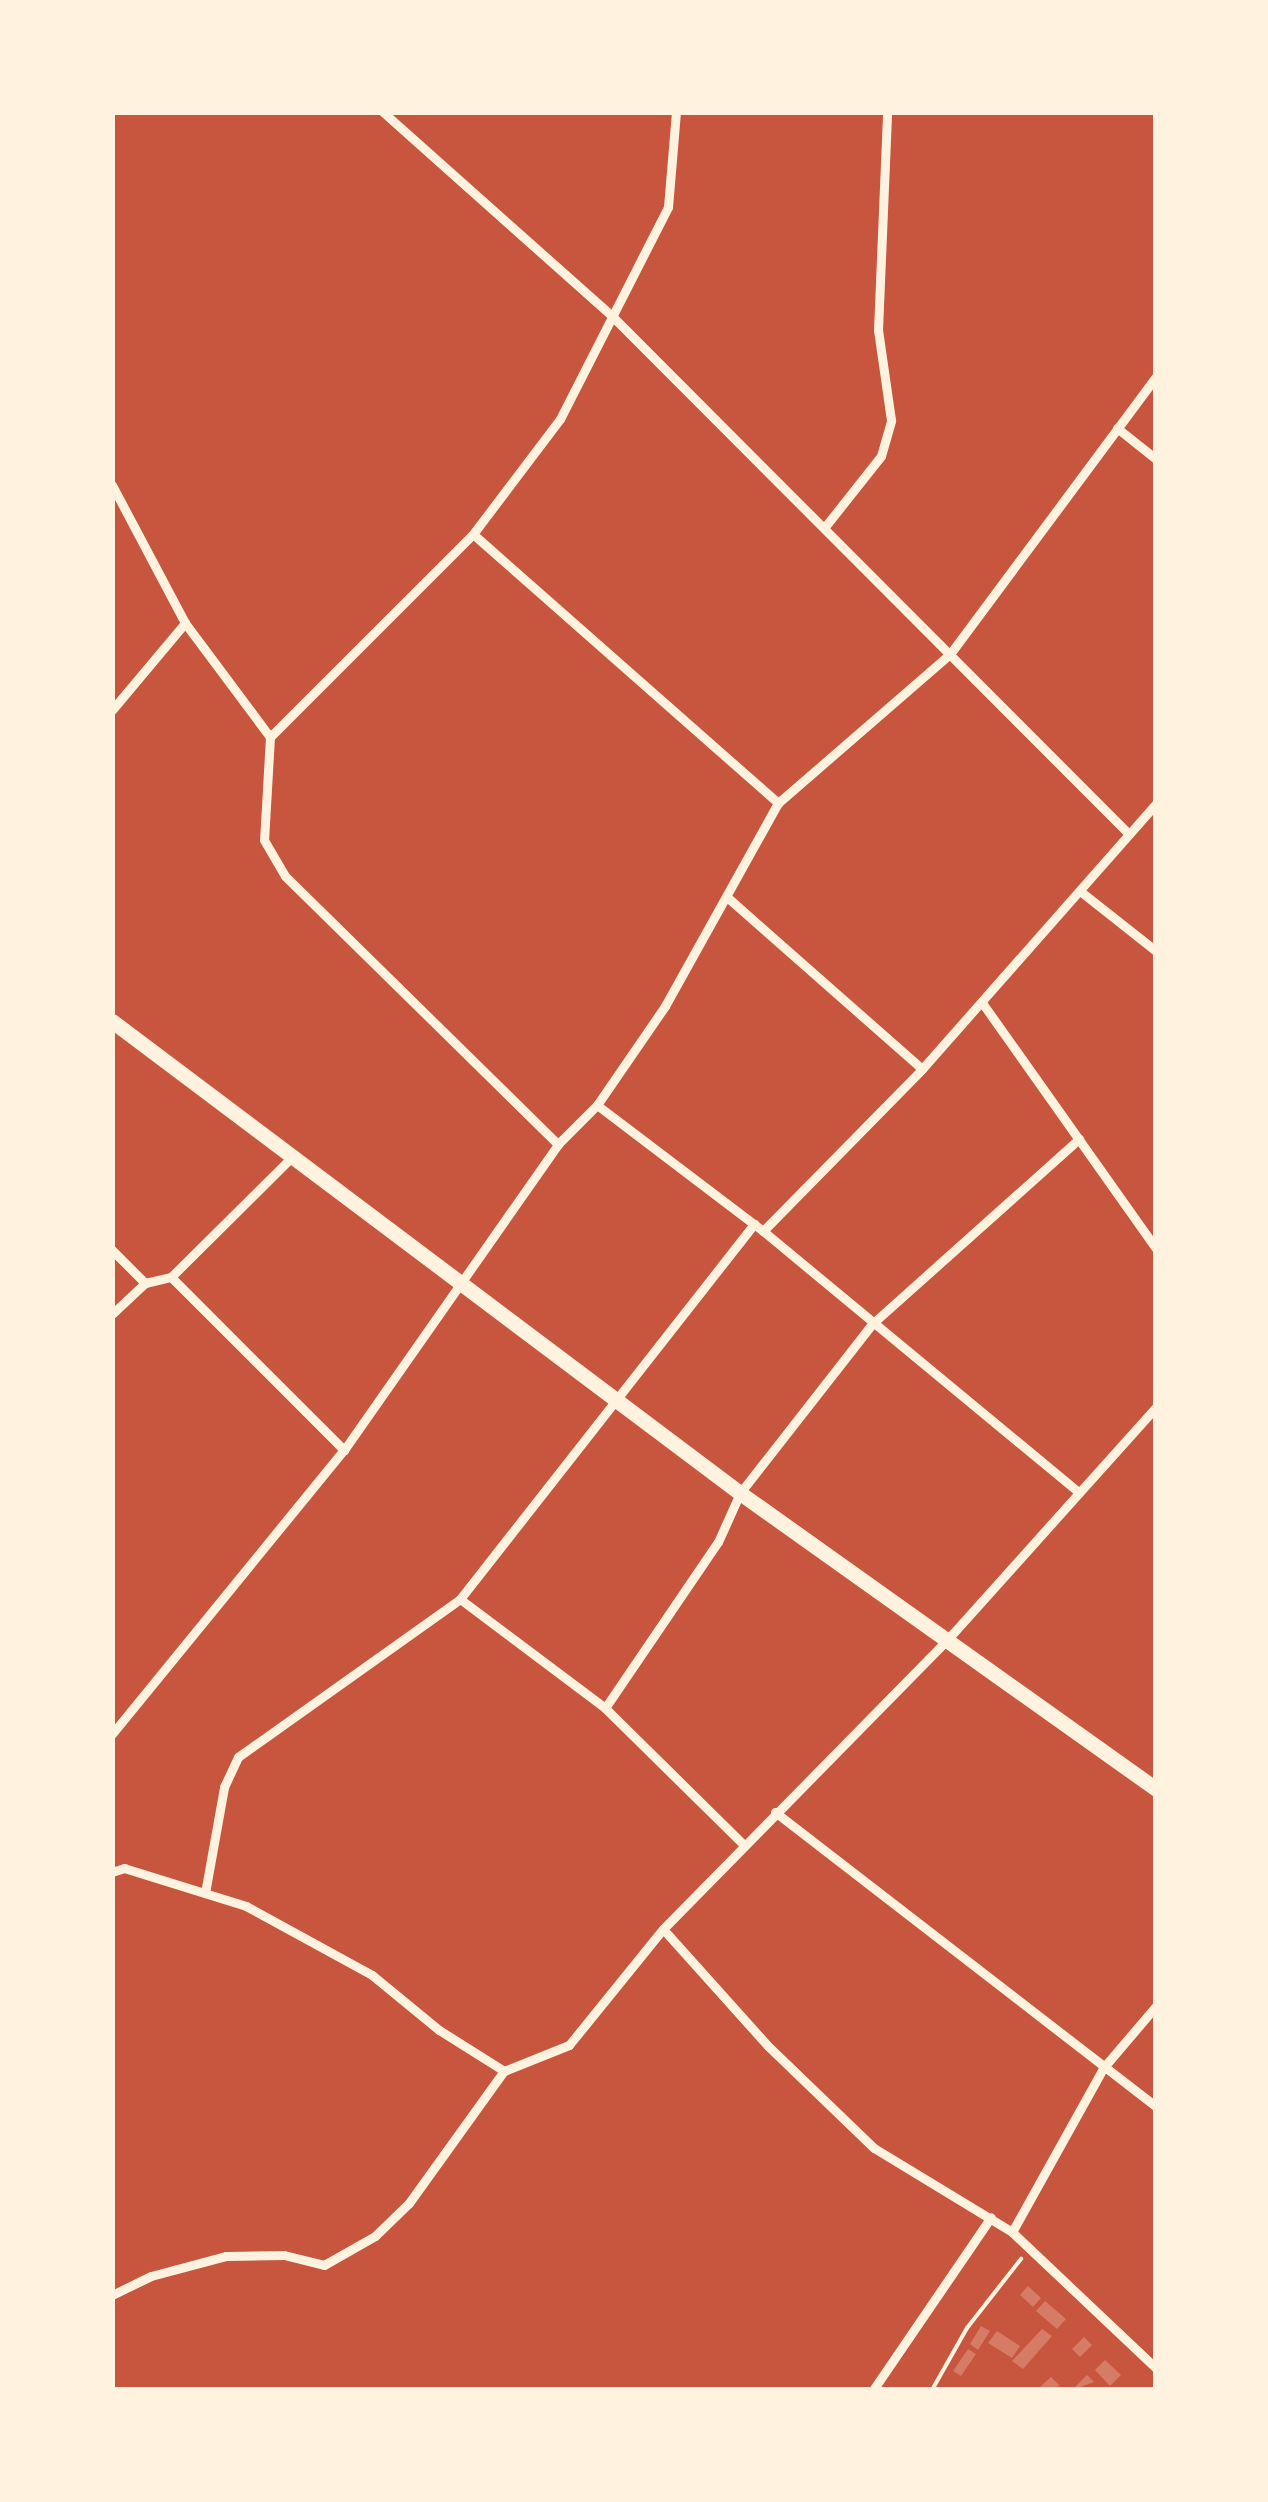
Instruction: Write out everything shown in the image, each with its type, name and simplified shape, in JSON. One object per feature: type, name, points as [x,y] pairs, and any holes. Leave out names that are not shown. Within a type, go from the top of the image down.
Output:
[{"type":"highway","points":[[112,1021],[462,1288],[740,1493],[1156,1789]]},
{"type":"street","points":[[383,112],[612,316],[1129,834]]},
{"type":"street","points":[[270,737],[473,534],[560,419],[668,207],[676,112]]},
{"type":"street","points":[[824,528],[881,456],[891,420],[878,330],[887,112]]},
{"type":"street","points":[[112,1734],[344,1450],[462,1288],[558,1144],[597,1105],[665,1006],[778,804],[950,654],[1156,377]]},
{"type":"street","points":[[1117,428],[1156,459]]},
{"type":"street","points":[[112,485],[185,622],[270,737],[264,840],[285,876],[558,1144]]},
{"type":"street","points":[[473,534],[778,804]]},
{"type":"street","points":[[112,710],[185,622]]},
{"type":"street","points":[[205,1893],[224,1787],[238,1757],[460,1599],[759,1227],[922,1069],[1156,804]]},
{"type":"street","points":[[1080,891],[1156,951]]},
{"type":"street","points":[[726,897],[922,1069]]},
{"type":"street","points":[[983,1004],[1156,1248]]},
{"type":"street","points":[[597,1105],[759,1227],[1078,1492]]},
{"type":"street","points":[[605,1708],[718,1542],[740,1493],[872,1324],[1079,1138]]},
{"type":"street","points":[[112,1314],[145,1283],[171,1277],[290,1158]]},
{"type":"street","points":[[112,1250],[145,1283]]},
{"type":"street","points":[[171,1277],[344,1450]]},
{"type":"street","points":[[112,2295],[151,2276],[226,2256],[284,2255],[324,2265],[358,2246],[408,2203],[504,2071],[568,2045],[662,1929],[946,1640],[1156,1407]]},
{"type":"street","points":[[460,1599],[605,1708],[744,1845]]},
{"type":"street","points":[[775,1812],[1156,2106]]},
{"type":"street","points":[[112,1872],[124,1868],[246,1906],[372,1975],[440,2030],[504,2071]]},
{"type":"street","points":[[662,1929],[768,2046],[874,2148],[1012,2232],[1156,2368]]},
{"type":"street","points":[[1012,2232],[1104,2067],[1156,2006]]},
{"type":"street","points":[[872,2390],[991,2217]]},
{"type":"street","points":[[881,2377],[888,2390]]},
{"type":"path","points":[[932,2390],[966,2328],[1030,2248]]},
{"type":"building","points":[[1028,2286],[1041,2298],[1033,2307],[1020,2295]]},
{"type":"building","points":[[1045,2301],[1066,2319],[1057,2329],[1036,2311]]},
{"type":"building","points":[[981,2326],[990,2331],[978,2350],[970,2344]]},
{"type":"building","points":[[1042,2329],[1052,2336],[1023,2369],[1012,2361]]},
{"type":"building","points":[[997,2331],[1020,2346],[1012,2358],[988,2343]]},
{"type":"building","points":[[1084,2337],[1092,2345],[1080,2357],[1072,2349]]},
{"type":"building","points":[[968,2349],[976,2354],[961,2376],[953,2371]]},
{"type":"building","points":[[1105,2360],[1121,2375],[1110,2386],[1095,2370]]},
{"type":"building","points":[[1087,2375],[1094,2382],[1072,2390]]},
{"type":"building","points":[[1051,2377],[1060,2386],[1043,2390],[1040,2387]]}]
